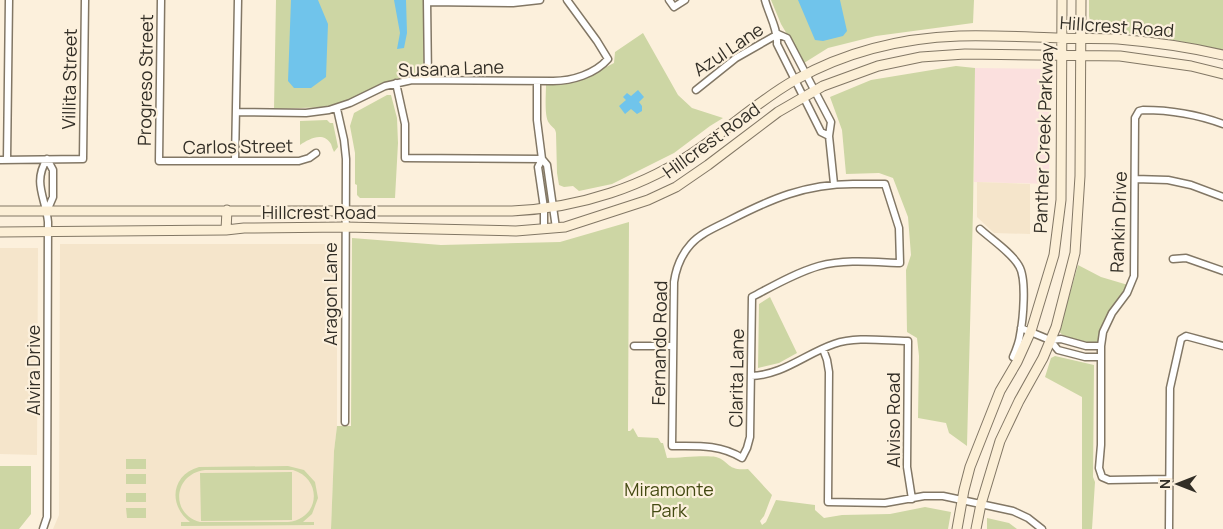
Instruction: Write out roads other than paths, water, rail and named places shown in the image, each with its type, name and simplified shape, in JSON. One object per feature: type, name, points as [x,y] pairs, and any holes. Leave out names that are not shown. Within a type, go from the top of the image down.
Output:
[{"type":"street","points":[[9,0],[4,160],[46,159]]},
{"type":"street","name":"Villita Street","points":[[46,159],[83,159],[85,0]]},
{"type":"street","name":"Progreso Street","points":[[159,161],[161,0]]},
{"type":"street","points":[[235,161],[238,0]]},
{"type":"street","points":[[428,80],[428,1],[513,3],[540,0]]},
{"type":"street","name":"Susana Lane","points":[[236,112],[314,112],[336,108],[380,88],[396,83],[428,80],[560,81],[574,78],[604,64],[608,59],[598,41],[568,0]]},
{"type":"street","points":[[669,0],[674,7],[685,0]]},
{"type":"street","points":[[764,0],[778,34],[777,44],[821,132],[829,136]]},
{"type":"street","name":"Panther Creek Parkway","points":[[957,529],[970,467],[1000,391],[1017,362],[1031,331],[1054,255],[1061,200],[1062,0]]},
{"type":"street","name":"Panther Creek Parkway","points":[[976,529],[981,504],[1000,441],[1019,401],[1043,358],[1058,319],[1075,254],[1078,200],[1081,0]]},
{"type":"street","points":[[778,34],[787,38],[831,122],[829,136],[834,184]]},
{"type":"street","name":"Azul Lane","points":[[696,90],[736,58],[778,34]]},
{"type":"street","name":"Hillcrest Road","points":[[0,211],[512,211],[549,208],[610,194],[662,171],[698,150],[758,104],[796,80],[858,53],[916,40],[960,36],[1117,39],[1164,44],[1223,56]]},
{"type":"street","name":"Hillcrest Road","points":[[0,232],[345,227],[516,231],[566,227],[648,200],[676,187],[708,165],[771,116],[804,96],[864,70],[892,62],[921,57],[965,54],[1120,56],[1158,60],[1223,74]]},
{"type":"street","points":[[537,81],[537,120],[542,159],[547,165],[549,208],[544,229]]},
{"type":"street","points":[[396,83],[404,119],[405,158],[542,159]]},
{"type":"street","name":"Aragon Lane","points":[[336,108],[345,146],[344,422]]},
{"type":"street","name":"Rankin Drive","points":[[1169,479],[1107,480],[1102,477],[1099,468],[1101,445],[1101,346],[1103,332],[1112,313],[1127,292],[1134,276],[1135,116],[1139,111],[1176,111],[1202,116],[1223,124]]},
{"type":"street","name":"Carlos Street","points":[[159,161],[299,161],[309,158],[316,153]]},
{"type":"street","name":"Alvira Drive","points":[[43,529],[47,518],[48,231],[47,211],[41,196],[40,170],[46,159],[53,170],[53,196],[47,211]]},
{"type":"street","points":[[1136,179],[1168,180],[1191,185],[1223,197]]},
{"type":"street","name":"Fernando Road","points":[[742,458],[727,450],[715,447],[672,446],[674,277],[680,259],[694,241],[706,232],[778,197],[800,190],[834,184],[885,184],[899,228],[900,263],[842,262],[820,266],[796,275],[752,297]]},
{"type":"street","points":[[1061,200],[1078,200]]},
{"type":"street","points":[[549,208],[556,228]]},
{"type":"street","points":[[226,230],[227,210]]},
{"type":"street","points":[[980,228],[1020,266],[1023,284],[1021,328],[1013,357]]},
{"type":"street","points":[[1173,259],[1186,258],[1223,271]]},
{"type":"street","name":"Clarita Lane","points":[[742,458],[750,436],[752,297]]},
{"type":"street","points":[[1021,328],[1050,340],[1058,350],[1067,354],[1101,357]]},
{"type":"street","points":[[1169,529],[1170,388],[1181,339],[1186,336],[1223,346]]},
{"type":"street","points":[[1050,340],[1061,339],[1086,346],[1101,346]]},
{"type":"street","name":"Alviso Road","points":[[823,349],[848,341],[908,341],[907,468],[912,499]]},
{"type":"street","points":[[634,346],[673,346]]},
{"type":"street","points":[[751,376],[778,372],[823,349],[827,358],[829,372],[828,502],[885,503],[938,496],[1018,513],[1042,529]]},
{"type":"water","points":[[291,0],[318,0],[328,24],[326,77],[311,88],[294,88],[288,81]]},
{"type":"water","points":[[394,0],[406,0],[407,33],[404,48],[397,49],[400,33]]},
{"type":"water","points":[[798,0],[840,0],[847,31],[843,36],[823,41],[815,40]]},
{"type":"water","points":[[638,90],[644,97],[639,102],[642,106],[642,111],[637,114],[631,109],[625,114],[619,106],[626,100],[623,97],[627,93],[631,96]]},
{"type":"park label","name":"Miramonte Park","points":[[669,499]]}]
